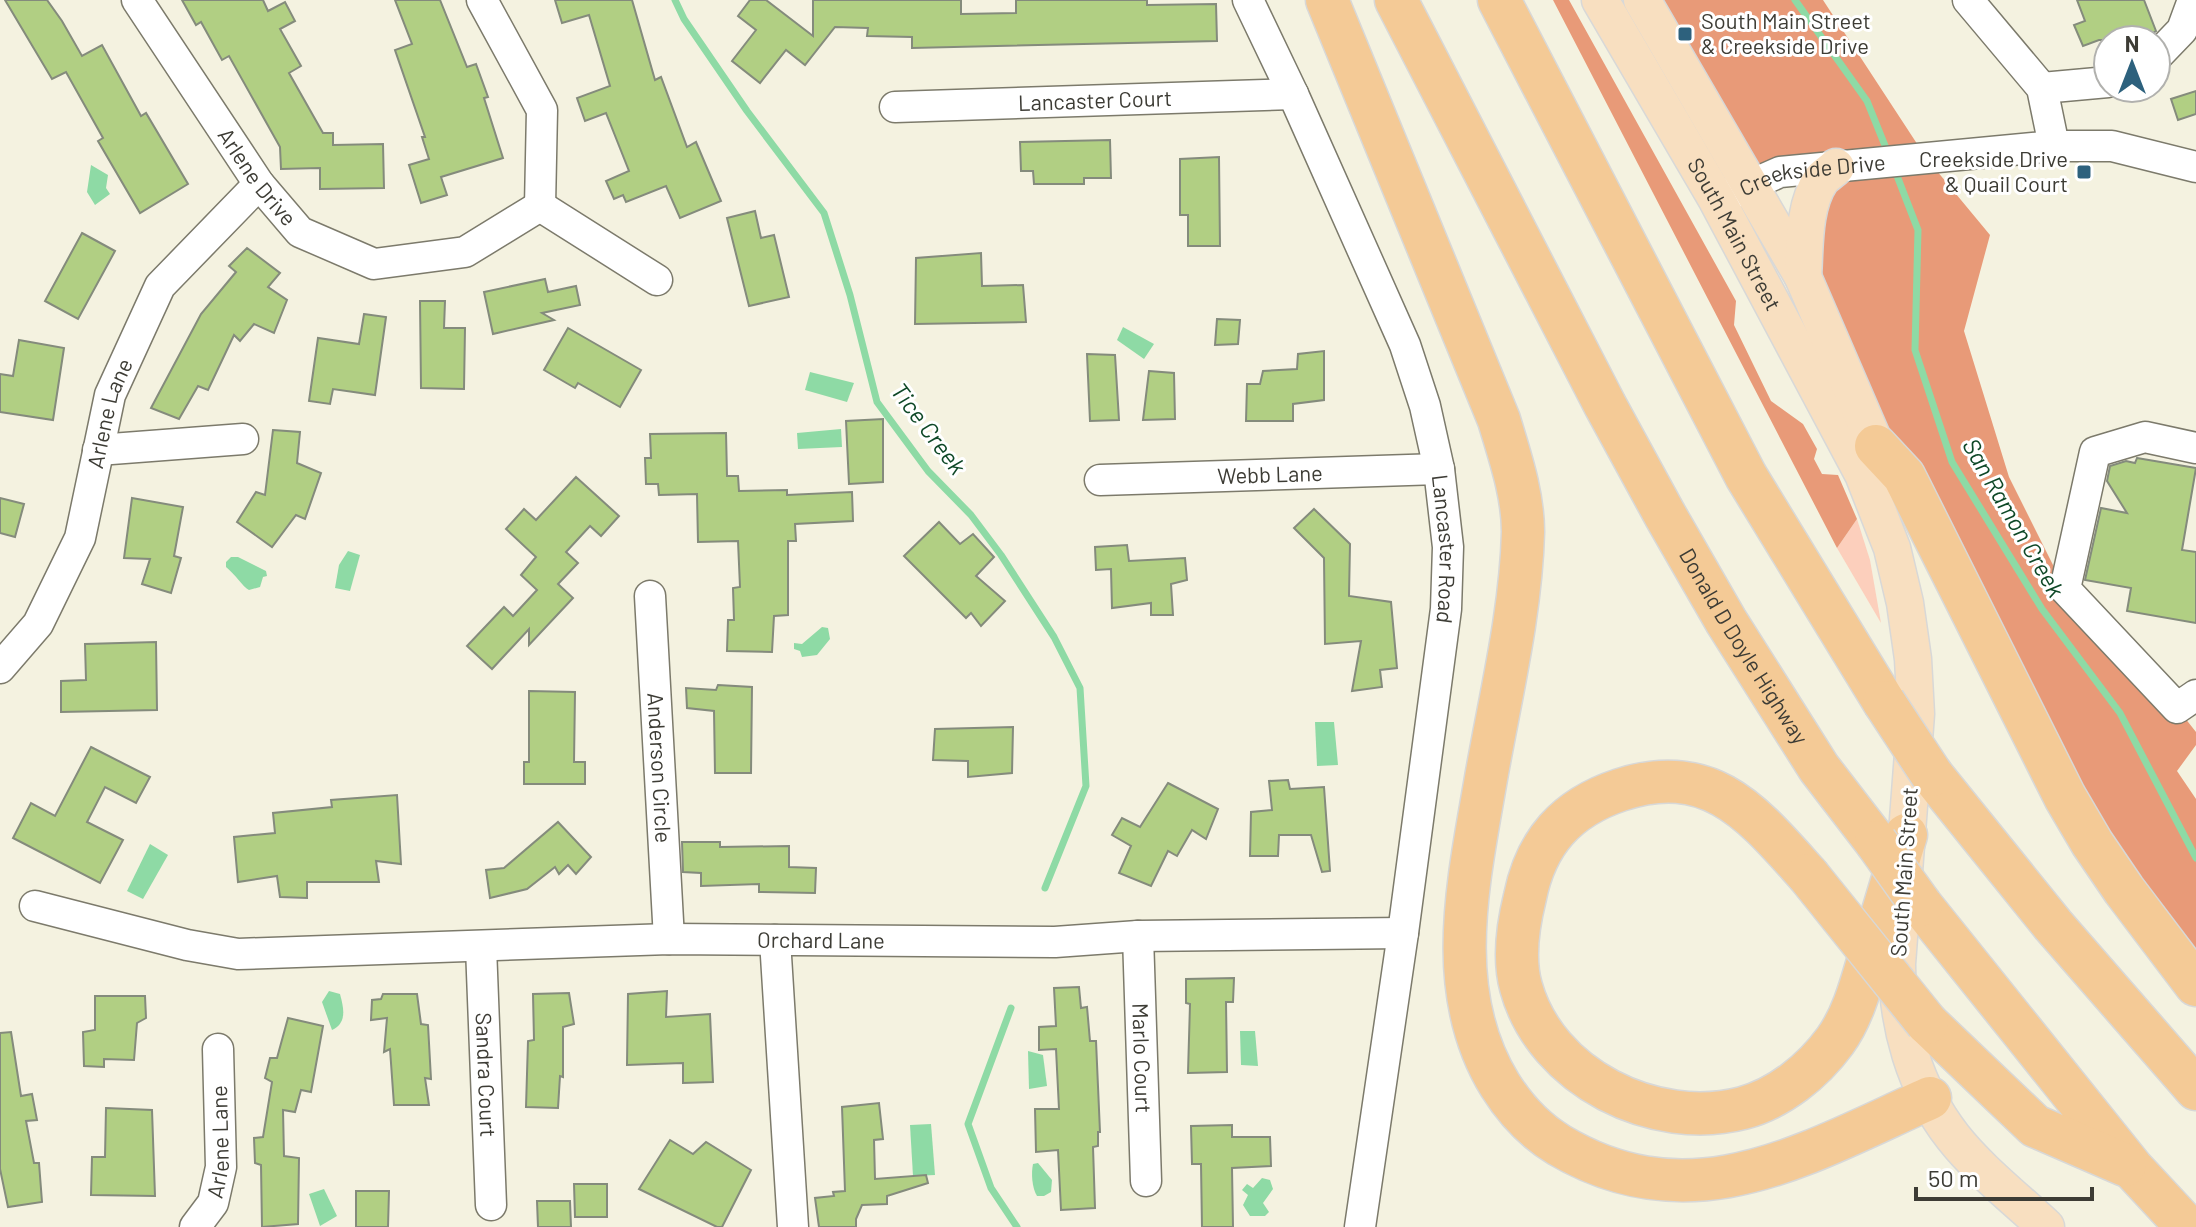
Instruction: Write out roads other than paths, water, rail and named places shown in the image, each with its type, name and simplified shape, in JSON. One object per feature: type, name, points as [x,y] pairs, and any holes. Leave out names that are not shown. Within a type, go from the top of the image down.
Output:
[{"type":"highway","points":[[1327,0],[1481,373],[1499,420],[1518,489],[1523,530],[1518,587],[1468,880],[1464,931],[1469,1000],[1481,1047],[1494,1075],[1515,1108],[1545,1137],[1581,1159],[1623,1174],[1664,1182],[1707,1180],[1794,1159],[1930,1098]]},
{"type":"highway","name":"Donald D Doyle Highway","points":[[1396,0],[1605,405],[1680,542],[1819,768],[1891,838],[1921,905],[2132,1168],[2187,1227]]},
{"type":"highway","points":[[1499,0],[1746,476],[1884,702],[1932,775],[2053,925],[2196,1089]]},
{"type":"highway","points":[[1869,460],[1904,476],[2036,743],[2092,843],[2196,985]]},
{"type":"highway","points":[[1891,838],[1856,1000],[1836,1040],[1807,1072],[1786,1089],[1746,1107],[1711,1114],[1664,1111],[1623,1097],[1589,1080],[1566,1061],[1531,1014],[1520,985],[1517,945],[1526,889],[1535,859],[1544,844],[1580,808],[1606,795],[1637,784],[1682,781],[1717,791],[1749,811],[1808,875],[1927,1023],[2035,1126],[2132,1168]]},
{"type":"main road","name":"South Main Street","points":[[1600,0],[1869,460]]},
{"type":"main road","name":"South Main Street","points":[[1642,0],[1803,277],[1869,460],[1892,548],[1905,603],[1913,659],[1916,714],[1891,838],[1897,998],[1902,1029],[1930,1098],[1954,1138],[2046,1227]]},
{"type":"main road","points":[[1803,277],[1805,234],[1812,202],[1821,180],[1841,166]]},
{"type":"street","name":"Arlene Drive","points":[[137,0],[259,184],[300,232],[374,264],[465,252],[540,206]]},
{"type":"street","points":[[482,0],[542,110],[540,206],[657,280]]},
{"type":"street","name":"Lancaster Road","points":[[1248,0],[1405,345],[1425,406],[1439,469],[1448,547],[1446,609],[1360,1227]]},
{"type":"street","points":[[1968,0],[2042,88],[2054,146]]},
{"type":"street","points":[[2172,40],[2182,30],[2193,0]]},
{"type":"street","points":[[2042,88],[2092,83]]},
{"type":"street","name":"Lancaster Court","points":[[895,107],[1293,94]]},
{"type":"street","name":"Creekside Drive","points":[[1717,200],[1780,172],[2054,146],[2112,146],[2196,167]]},
{"type":"street","name":"Arlene Lane","points":[[0,668],[38,624],[80,538],[110,395],[160,286],[259,184]]},
{"type":"street","points":[[2196,448],[2145,437],[2095,452],[2065,589],[2177,708],[2196,695]]},
{"type":"street","points":[[98,450],[243,439]]},
{"type":"street","name":"Webb Lane","points":[[1100,480],[1439,469]]},
{"type":"street","name":"Anderson Circle","points":[[650,596],[669,939]]},
{"type":"street","name":"Orchard Lane","points":[[35,906],[187,945],[238,954],[669,939],[1055,942],[1138,936],[1403,933]]},
{"type":"street","name":"Marlo Court","points":[[1138,936],[1146,1181]]},
{"type":"street","points":[[775,940],[793,1227]]},
{"type":"street","name":"Sandra Court","points":[[481,947],[491,1205]]},
{"type":"street","name":"Arlene Lane","points":[[195,1227],[213,1203],[221,1167],[218,1049]]},
{"type":"waterway","name":"Tice Creek","points":[[675,0],[684,19],[747,111],[824,213],[850,295],[877,402],[928,471],[971,515],[1001,555],[1054,637],[1080,688],[1086,786],[1045,888]]},
{"type":"waterway","name":"San Ramon Creek","points":[[1795,0],[1867,101],[1888,153]]},
{"type":"waterway","name":"San Ramon Creek","points":[[1894,168],[1918,230],[1915,350],[1952,462],[2042,609],[2120,713],[2196,858]]},
{"type":"waterway","name":"Tice Creek","points":[[1011,1008],[968,1124],[991,1188],[1017,1227]]},
{"type":"place","name":"South Main Street & Creekside Drive","points":[[1685,34]]},
{"type":"place","name":"Creekside Drive & Quail Court","points":[[2084,172]]}]
